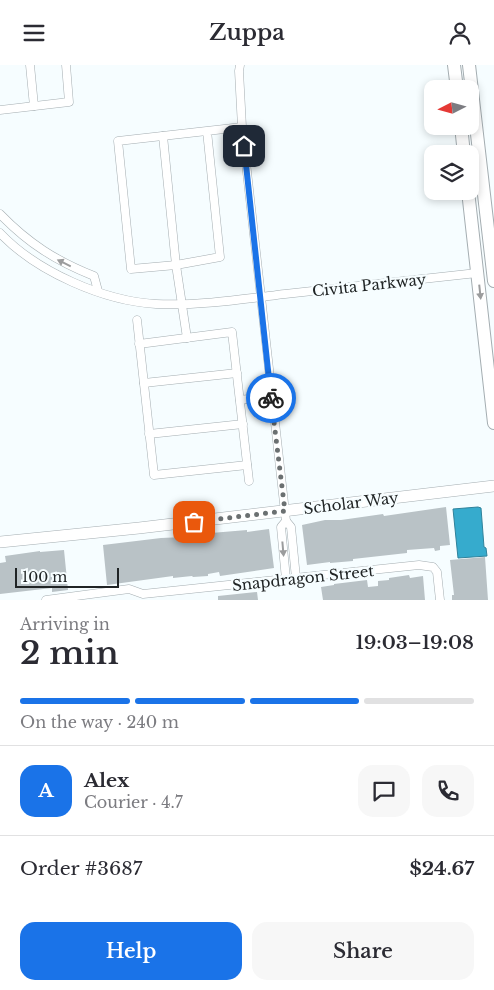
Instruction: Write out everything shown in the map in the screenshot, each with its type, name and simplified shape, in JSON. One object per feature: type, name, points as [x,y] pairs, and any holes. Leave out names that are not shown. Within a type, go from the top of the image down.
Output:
[{"type":"main road","points":[[454,65],[456,80]]},
{"type":"main road","points":[[469,65],[494,274]]},
{"type":"main road","points":[[470,200],[494,423]]},
{"type":"main road","points":[[472,200],[481,215],[487,267],[494,274]]},
{"type":"street","points":[[30,65],[34,106]]},
{"type":"street","points":[[0,110],[69,102],[66,65]]},
{"type":"street","points":[[240,65],[238,71],[242,127],[260,297],[285,516],[292,527],[296,578]]},
{"type":"street","points":[[207,131],[220,257],[176,265],[131,269],[118,141],[242,127]]},
{"type":"street","points":[[163,136],[176,265],[187,338]]},
{"type":"street","points":[[0,214],[14,229],[58,260],[94,276],[98,291]]},
{"type":"street","name":"Civita Parkway","points":[[0,233],[37,263],[64,278],[124,299],[155,304],[182,304],[260,297],[477,273]]},
{"type":"street","points":[[137,320],[154,475],[247,465]]},
{"type":"street","points":[[140,344],[232,332],[249,481]]},
{"type":"street","points":[[144,383],[237,373]]},
{"type":"street","points":[[240,400],[271,396]]},
{"type":"street","points":[[150,433],[243,424]]},
{"type":"street","name":"Scholar Way","points":[[0,542],[285,516],[494,486]]},
{"type":"street","points":[[285,516],[281,527],[286,579]]},
{"type":"street","name":"Snapdragon Street","points":[[46,600],[129,589],[143,597],[419,565],[433,567],[437,572],[440,600]]},
{"type":"water","points":[[481,508],[484,547],[486,548],[487,556],[458,558],[453,509]]},
{"type":"building","points":[[446,507],[450,545],[440,546],[440,550],[435,551],[434,548],[407,550],[407,553],[353,559],[353,561],[307,565],[302,525],[325,520],[341,520],[383,514],[384,516]]},
{"type":"building","points":[[269,529],[274,568],[220,576],[219,572],[208,574],[208,576],[173,578],[173,576],[107,585],[103,545],[211,533]]},
{"type":"building","points":[[64,550],[68,590],[52,592],[52,588],[0,594],[0,563],[6,562],[5,556]]},
{"type":"building","points":[[485,557],[488,600],[452,600],[452,595],[454,595],[450,560]]},
{"type":"building","points":[[409,575],[410,578],[423,576],[425,600],[323,600],[321,587],[367,580],[368,587],[378,586],[378,581]]},
{"type":"building","points":[[257,592],[258,600],[218,600],[218,596]]},
{"type":"way so far","points":[[194,522],[285,511],[271,398]]},
{"type":"route","points":[[244,146],[271,398]]}]
